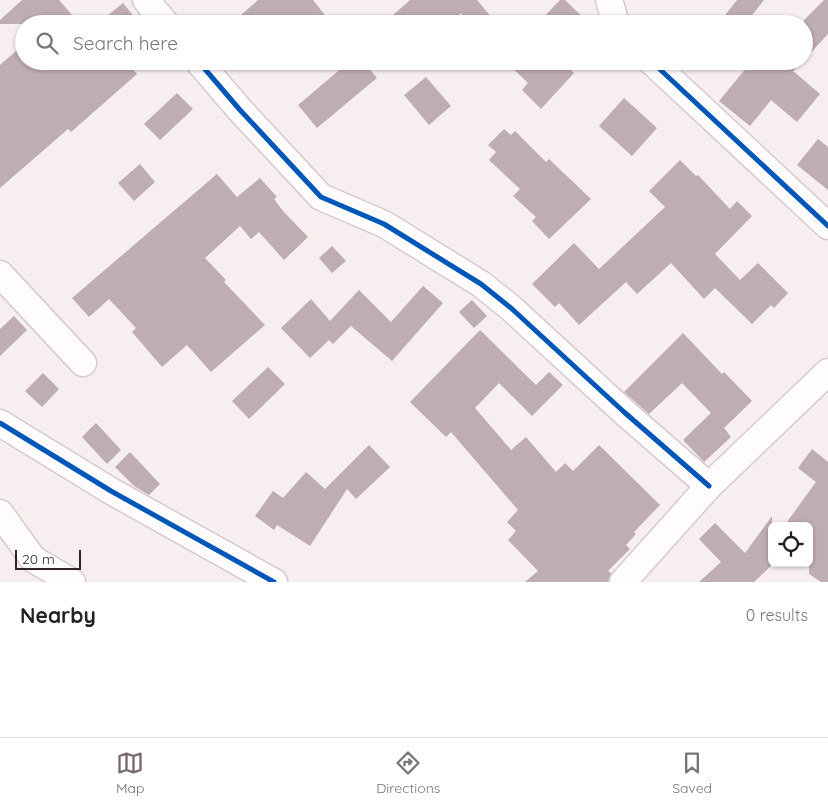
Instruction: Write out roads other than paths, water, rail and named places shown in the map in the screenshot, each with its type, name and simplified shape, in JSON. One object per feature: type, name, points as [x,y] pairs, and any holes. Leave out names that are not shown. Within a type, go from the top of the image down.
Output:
[{"type":"street","points":[[146,0],[158,15]]},
{"type":"street","points":[[609,0],[613,15]]},
{"type":"street","points":[[206,70],[321,197],[384,224],[481,284],[511,308],[624,412],[709,486]]},
{"type":"street","points":[[660,70],[828,226]]},
{"type":"street","points":[[0,274],[83,363]]},
{"type":"street","points":[[623,582],[709,486],[828,372]]},
{"type":"street","points":[[0,423],[111,491],[274,582]]},
{"type":"street","points":[[0,512],[33,559],[72,582]]}]
